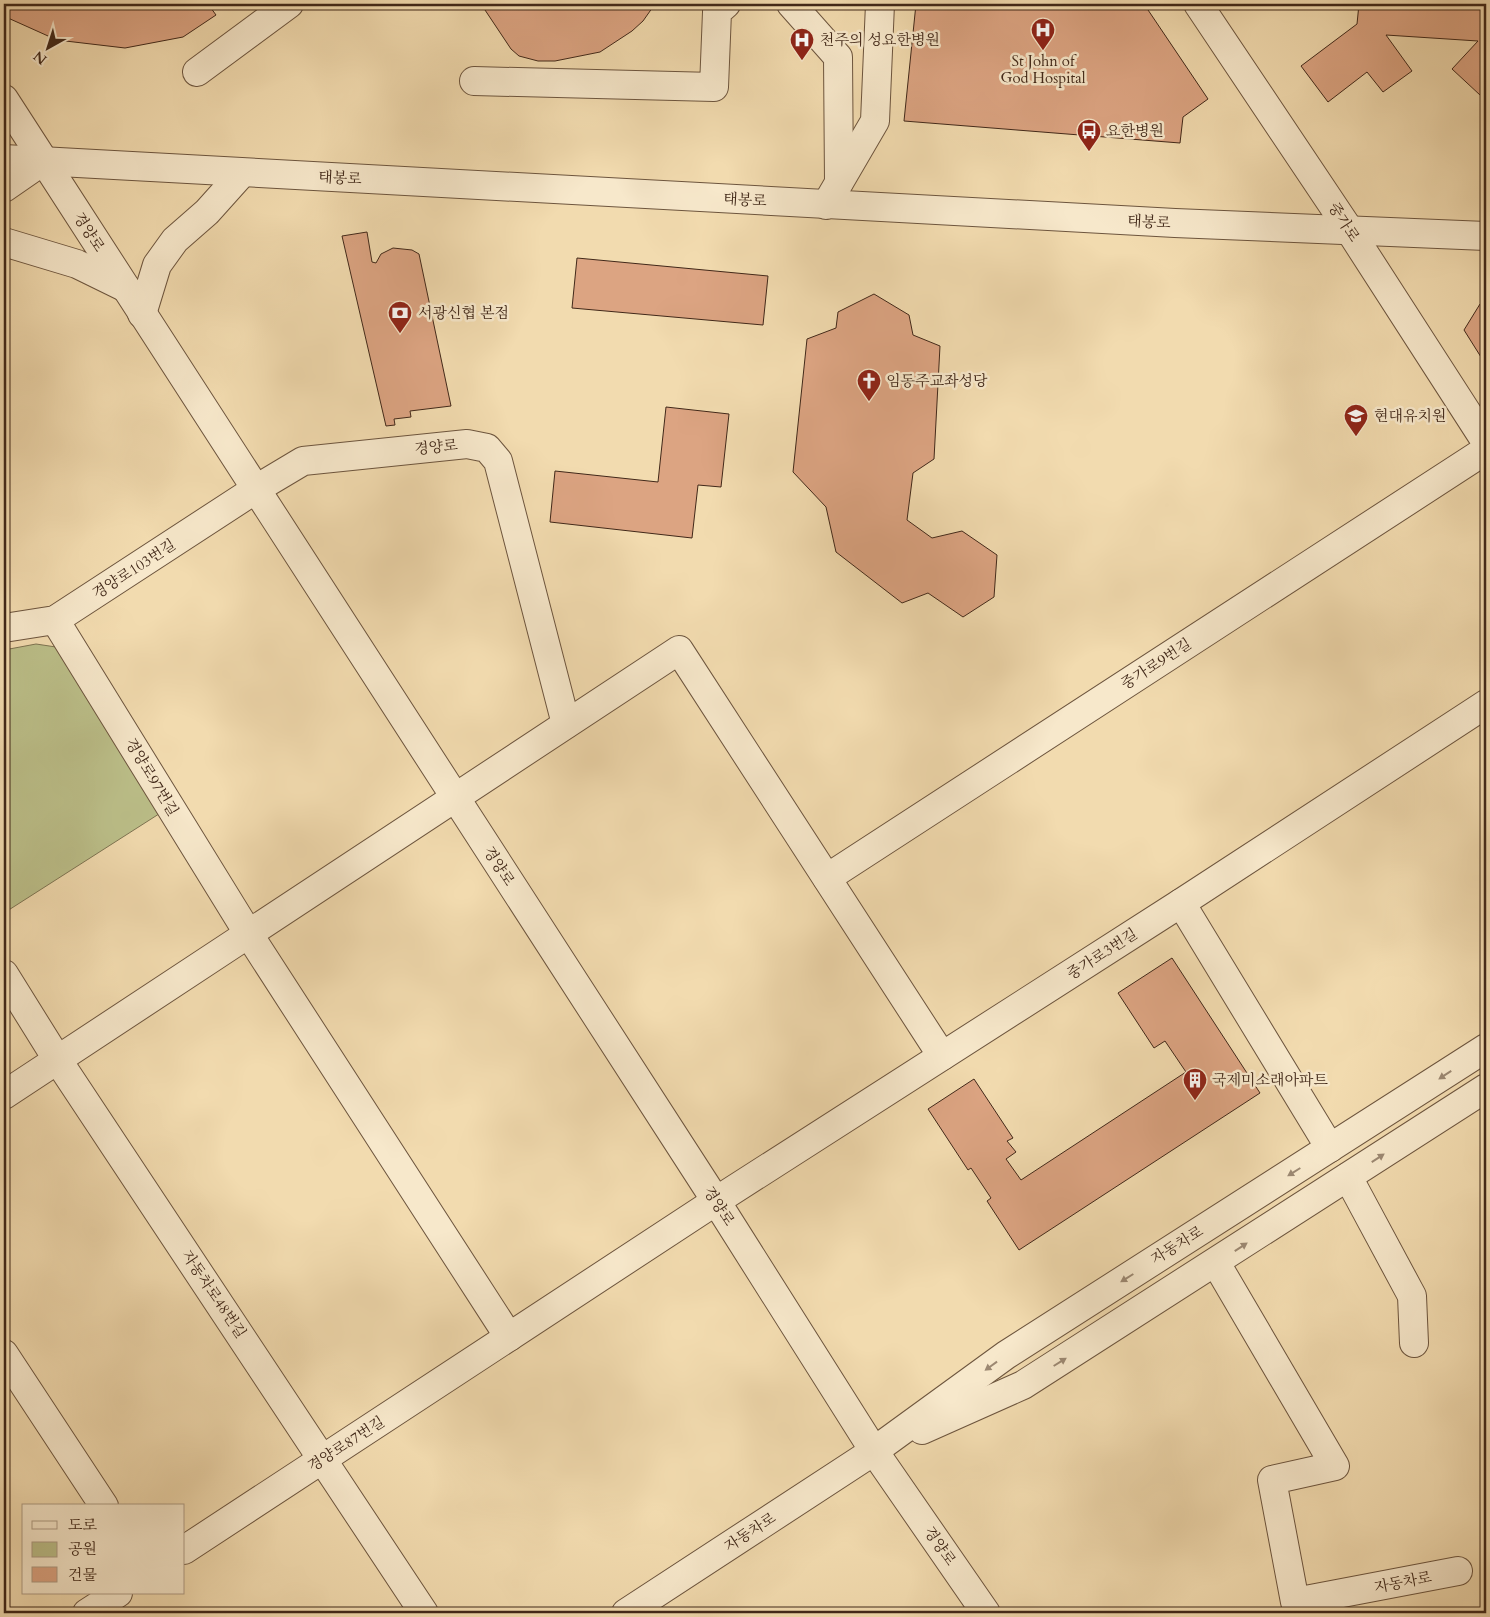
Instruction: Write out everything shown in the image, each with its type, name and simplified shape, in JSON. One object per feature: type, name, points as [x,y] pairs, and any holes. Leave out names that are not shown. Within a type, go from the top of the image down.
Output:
[{"type":"street","points":[[197,72],[289,4]]},
{"type":"street","points":[[474,82],[714,87],[717,12],[726,4]]},
{"type":"street","points":[[791,4],[838,57],[833,194]]},
{"type":"street","points":[[833,194],[874,121],[880,4]]},
{"type":"street","name":"중가로","points":[[1198,4],[1350,232],[1486,442]]},
{"type":"street","name":"경양로","points":[[4,99],[716,1201],[874,1451],[986,1613]]},
{"type":"street","name":"태봉로","points":[[4,159],[242,173],[833,194],[1350,232],[1486,236]]},
{"type":"street","points":[[4,188],[43,162]]},
{"type":"street","points":[[142,314],[157,265],[175,240],[206,212],[242,173]]},
{"type":"street","points":[[4,242],[78,264],[126,288]]},
{"type":"street","name":"경양로","points":[[256,490],[303,461],[466,444],[487,448],[498,461],[566,724]]},
{"type":"street","name":"중가로9번길","points":[[827,878],[1486,450]]},
{"type":"street","name":"경양로103번길","points":[[4,628],[55,620],[256,490]]},
{"type":"street","name":"경양로97번길","points":[[55,620],[248,934],[509,1337]]},
{"type":"street","points":[[4,1094],[679,650],[942,1056]]},
{"type":"street","name":"중가로3번길","points":[[716,1201],[1181,903],[1486,704]]},
{"type":"street","points":[[1181,903],[1330,1148]]},
{"type":"street","name":"자동차로48번길","points":[[4,974],[57,1059],[424,1613]]},
{"type":"street","name":"자동차로","points":[[626,1613],[874,1451],[1006,1355],[1486,1048]]},
{"type":"street","name":"자동차로","points":[[874,1451],[1023,1385],[1216,1263],[1486,1088]]},
{"type":"street","points":[[1348,1177],[1412,1296],[1414,1344]]},
{"type":"street","name":"경양로87번길","points":[[185,1549],[716,1201]]},
{"type":"street","name":"자동차로","points":[[1216,1263],[1335,1466],[1272,1480],[1295,1602],[1458,1572]]},
{"type":"street","points":[[4,1354],[103,1504]]},
{"type":"street","points":[[88,1613],[116,1594]]},
{"type":"green space","points":[[36,644],[56,647],[162,812],[4,913],[4,650]]},
{"type":"building","points":[[4,4],[208,4],[216,15],[183,37],[125,48],[57,40],[8,18],[4,14]]},
{"type":"building","points":[[481,4],[655,4],[643,21],[632,31],[600,52],[555,61],[538,61],[519,56],[511,49]]},
{"type":"building","name":"St John of God Hospital","points":[[916,4],[1144,4],[1208,99],[1183,117],[1180,143],[904,121]]},
{"type":"building","points":[[1359,4],[1486,4],[1486,88],[1480,95],[1452,69],[1478,41],[1386,35],[1412,71],[1383,92],[1367,72],[1328,102],[1301,66],[1357,24]]},
{"type":"building","name":"서광신협 본점","points":[[367,232],[372,262],[376,263],[381,254],[393,248],[412,250],[419,254],[451,406],[410,411],[411,417],[394,419],[395,425],[386,426],[342,236]]},
{"type":"building","points":[[577,258],[768,276],[763,325],[572,308]]},
{"type":"building","name":"임동주교좌성당","points":[[874,294],[909,315],[913,335],[940,346],[934,459],[913,473],[907,520],[932,538],[962,531],[997,555],[994,597],[963,617],[928,593],[902,603],[836,552],[826,507],[793,472],[807,339],[836,328],[838,312]]},
{"type":"building","points":[[1480,304],[1486,304],[1486,365],[1464,330]]},
{"type":"building","points":[[666,407],[729,414],[721,487],[698,485],[692,538],[550,522],[555,471],[658,482]]},
{"type":"building","name":"국제미소래아파트","points":[[1172,958],[1260,1093],[1019,1250],[987,1201],[991,1198],[971,1168],[968,1170],[928,1109],[974,1079],[1013,1138],[1007,1141],[1016,1152],[1006,1159],[1021,1180],[1186,1072],[1165,1041],[1154,1048],[1118,993]]},
{"type":"place","name":"St John of God Hospital","points":[[1043,51]]},
{"type":"place","name":"천주의 성요한병원","points":[[802,61]]},
{"type":"place","name":"요한병원","points":[[1089,152]]},
{"type":"place","name":"서광신협 본점","points":[[400,334]]},
{"type":"place","name":"임동주교좌성당","points":[[869,402]]},
{"type":"place","name":"현대유치원","points":[[1356,437]]},
{"type":"place","name":"국제미소래아파트","points":[[1195,1101]]}]
